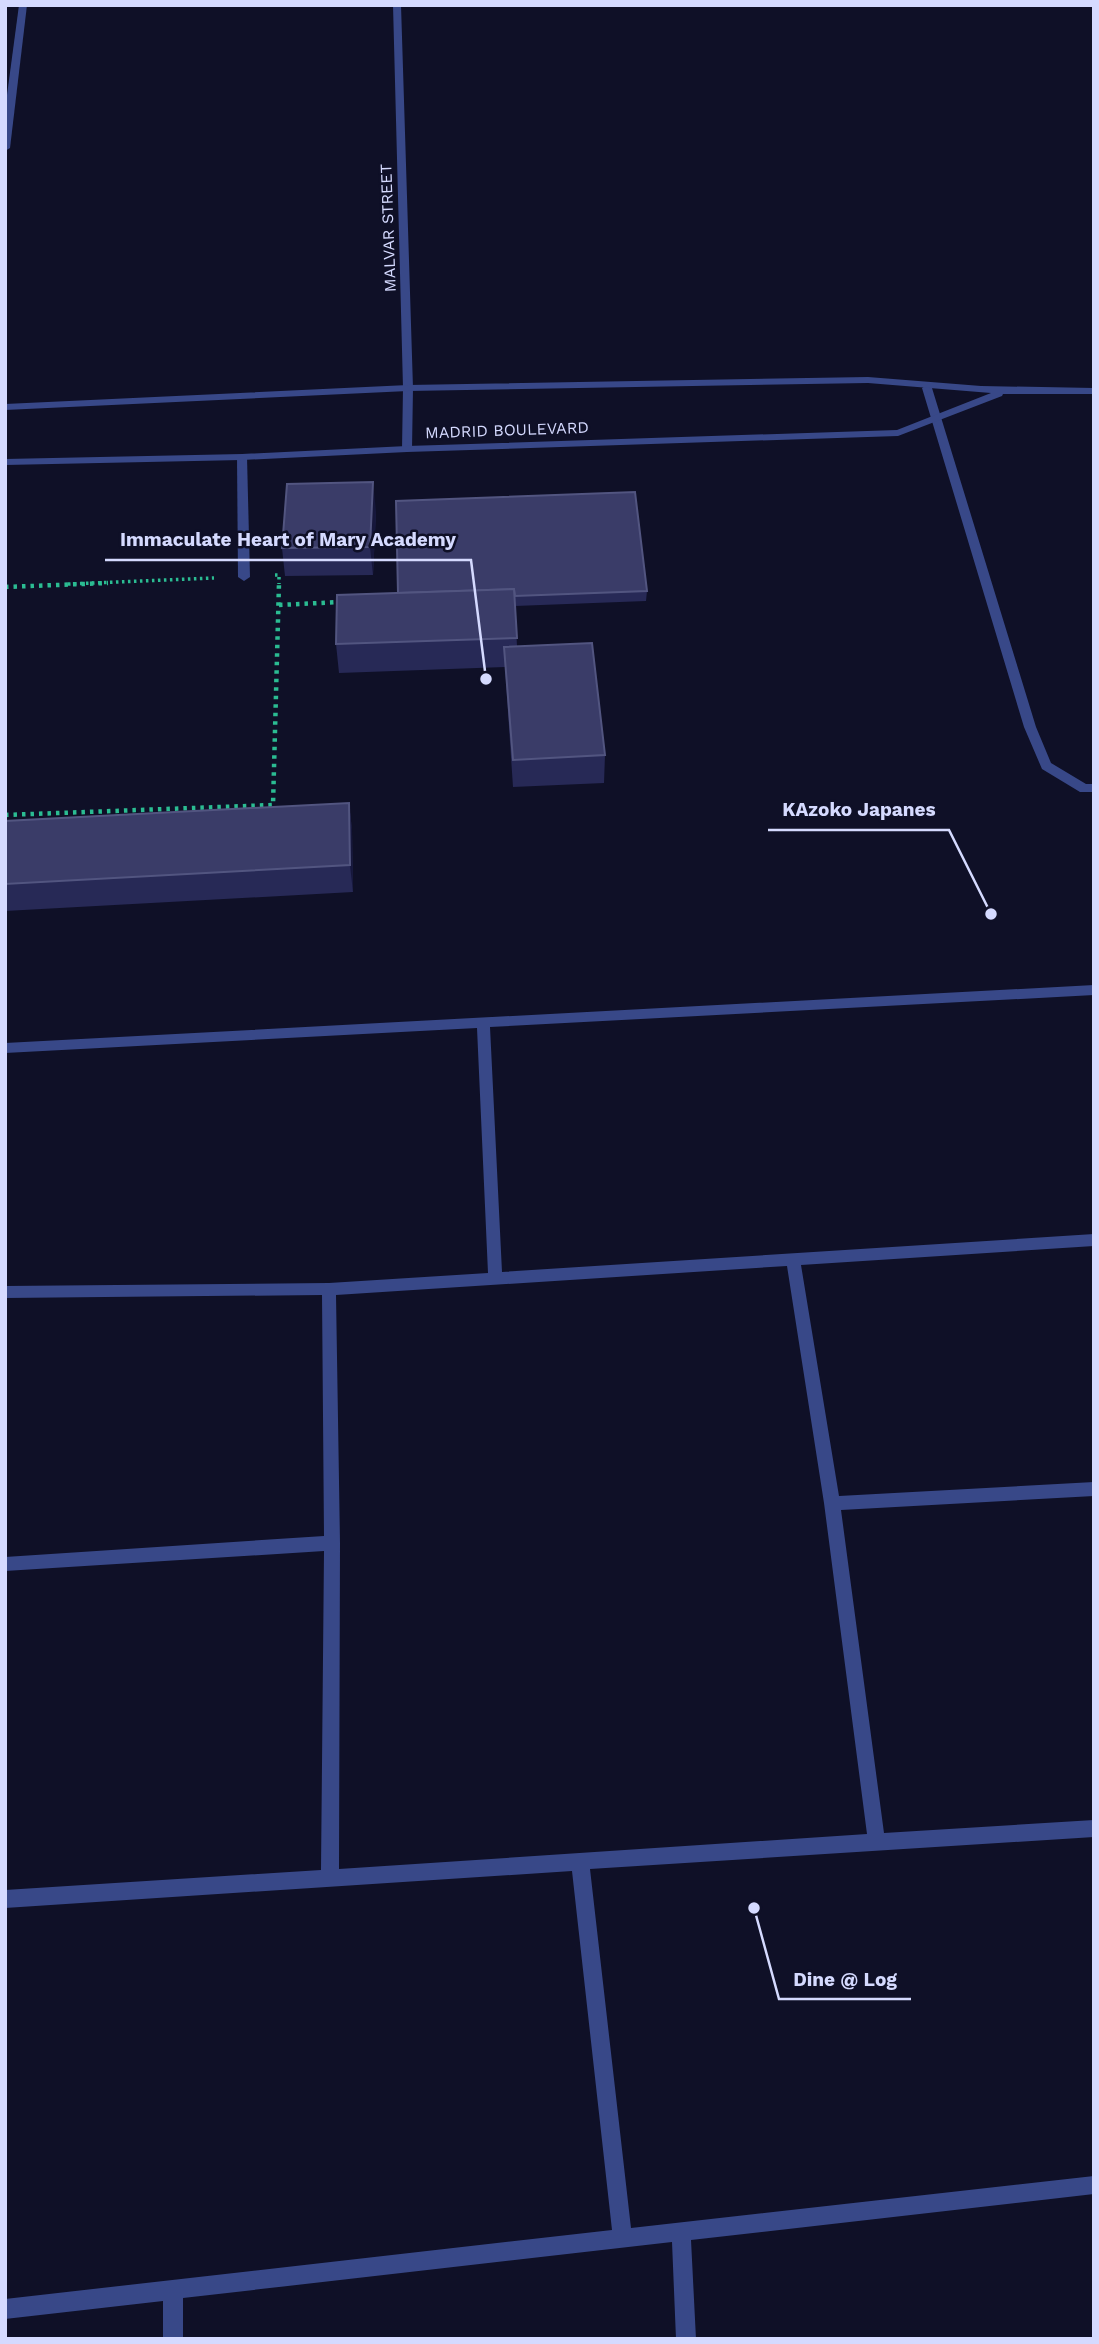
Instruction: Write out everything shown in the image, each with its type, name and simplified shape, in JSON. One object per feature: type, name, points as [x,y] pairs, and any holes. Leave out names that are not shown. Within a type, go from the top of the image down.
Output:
[{"type":"street","points":[[5,148],[23,5]]},
{"type":"street","name":"MALVAR STREET","points":[[397,5],[408,388],[407,449]]},
{"type":"street","name":"MADRID BOULEVARD","points":[[5,407],[408,388],[868,380],[927,388],[1002,392],[1094,391]]},
{"type":"street","points":[[927,388],[1030,727],[1046,765],[1084,789],[1094,788]]},
{"type":"street","name":"MADRID BOULEVARD","points":[[5,462],[242,457],[898,433],[1002,392]]},
{"type":"street","points":[[242,457],[244,577]]},
{"type":"street","points":[[5,1048],[1094,990]]},
{"type":"street","points":[[483,1023],[495,1278]]},
{"type":"street","points":[[5,1292],[329,1289],[1094,1240]]},
{"type":"street","points":[[793,1260],[832,1503],[877,1842]]},
{"type":"street","points":[[329,1289],[332,1543],[330,1878]]},
{"type":"street","points":[[832,1503],[1094,1489]]},
{"type":"street","points":[[5,1564],[332,1543]]},
{"type":"street","points":[[5,1899],[1094,1828]]},
{"type":"street","points":[[580,1861],[623,2240]]},
{"type":"street","points":[[5,2309],[1094,2185]]},
{"type":"street","points":[[681,2232],[686,2339]]},
{"type":"street","points":[[173,2290],[173,2339]]},
{"type":"path","points":[[5,587],[279,575],[273,805],[5,815]]},
{"type":"path","points":[[279,605],[345,601]]},
{"type":"building","points":[[373,482],[370,547],[282,548],[287,484]]},
{"type":"building","points":[[635,492],[647,591],[515,596],[514,589],[398,593],[396,501]]},
{"type":"building","points":[[514,589],[517,638],[336,644],[337,595]]},
{"type":"building","points":[[592,643],[605,755],[513,760],[504,647]]},
{"type":"building","points":[[349,803],[350,865],[5,884],[5,821]]},
{"type":"place","name":"Immaculate Heart of Mary Academy","points":[[486,679]]},
{"type":"place","name":"KAzoko Japanes","points":[[991,914]]},
{"type":"place","name":"Dine @ Log","points":[[754,1908]]}]
